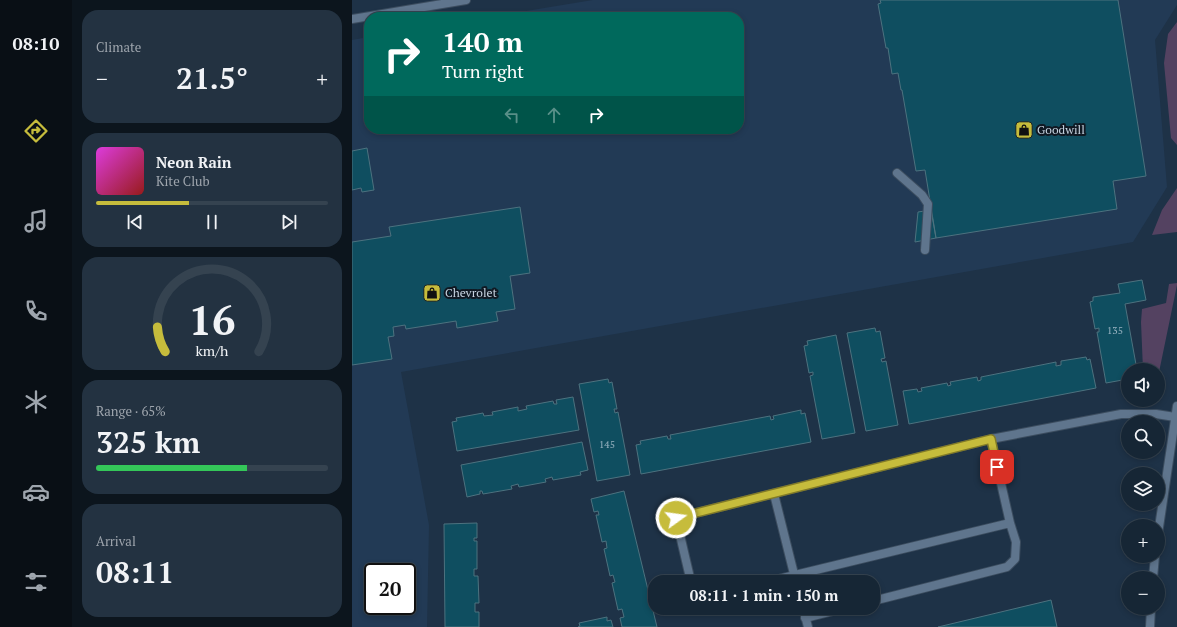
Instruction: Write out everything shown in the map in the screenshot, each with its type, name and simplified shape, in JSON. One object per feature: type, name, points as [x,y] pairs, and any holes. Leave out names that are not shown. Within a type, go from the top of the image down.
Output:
[{"type":"street","points":[[394,12],[466,0]]},
{"type":"street","points":[[352,19],[364,17]]},
{"type":"street","points":[[897,173],[922,195],[928,204],[925,250]]},
{"type":"street","points":[[1160,519],[1177,406]]},
{"type":"street","points":[[689,575],[676,518],[991,439],[1121,414],[1156,414],[1175,417]]},
{"type":"street","points":[[880,599],[1007,567],[1015,559],[1016,542],[1010,523],[991,439]]},
{"type":"street","points":[[774,494],[794,575]]},
{"type":"street","points":[[810,575],[1010,523]]},
{"type":"street","points":[[804,615],[808,627]]},
{"type":"street","points":[[805,618],[817,615]]},
{"type":"street","points":[[1150,627],[1151,615]]},
{"type":"shaded area","points":[[593,0],[1177,0],[1177,5],[1155,40],[1167,187],[1133,242],[401,372],[429,525],[427,627],[352,627],[352,40],[364,38],[364,134],[744,134],[744,12],[520,12]]},
{"type":"shaded area","points":[[1177,22],[1177,145],[1171,138],[1164,63],[1168,34]]},
{"type":"shaded area","points":[[1177,188],[1177,232],[1152,235],[1162,210]]},
{"type":"shaded area","points":[[1177,283],[1161,363],[1143,363],[1142,309],[1166,303],[1169,284]]},
{"type":"building","name":"Goodwill","points":[[880,0],[1118,0],[1146,176],[1113,181],[1117,209],[936,238],[925,170],[916,171],[898,73],[892,74],[878,4],[881,3]]},
{"type":"building","points":[[367,148],[374,190],[362,192],[361,188],[352,190],[352,151]]},
{"type":"building","name":"Chevrolet","points":[[520,207],[530,273],[510,276],[515,309],[496,312],[498,321],[457,328],[456,321],[406,329],[405,325],[393,327],[394,336],[388,337],[392,359],[352,365],[352,242],[391,236],[389,227]]},
{"type":"building","points":[[931,210],[936,238],[915,242],[918,212]]},
{"type":"building","points":[[1142,280],[1146,300],[1125,304],[1136,363],[1121,363],[1121,380],[1106,383],[1097,332],[1099,332],[1099,328],[1095,329],[1090,302],[1093,301],[1093,297],[1120,293],[1118,284]]},
{"type":"building","points":[[875,328],[876,332],[880,331],[885,358],[881,359],[882,362],[886,361],[898,425],[866,431],[847,333]]},
{"type":"building","points":[[836,335],[855,433],[822,439],[810,376],[813,375],[813,372],[809,373],[804,346],[808,345],[807,341]]},
{"type":"building","points":[[1086,357],[1087,360],[1090,359],[1096,388],[909,424],[903,391],[917,389],[918,392],[922,391],[921,388],[947,383],[948,386],[951,385],[950,382],[977,377],[978,381],[981,380],[981,377],[1056,362],[1056,366],[1061,365],[1061,361]]},
{"type":"building","points":[[608,379],[609,383],[612,382],[617,409],[614,409],[615,413],[618,412],[630,475],[597,481],[579,384]]},
{"type":"building","points":[[573,397],[579,430],[457,451],[452,422],[457,421],[456,418],[483,413],[484,416],[493,415],[492,412],[518,407],[518,411],[527,409],[526,406],[553,401],[554,404],[557,404],[556,400]]},
{"type":"building","points":[[801,410],[801,414],[805,413],[811,442],[641,474],[636,445],[641,444],[640,441],[667,436],[668,439],[671,439],[670,435],[770,416],[771,420],[774,419],[773,416]]},
{"type":"building","points":[[582,442],[588,470],[580,472],[581,475],[553,480],[552,477],[545,479],[546,482],[519,487],[518,484],[511,486],[512,489],[483,494],[482,491],[480,491],[480,494],[467,497],[461,465]]},
{"type":"building","points":[[624,491],[648,590],[648,615],[654,615],[657,627],[622,627],[620,618],[624,617],[622,609],[618,610],[612,583],[615,582],[613,575],[610,576],[604,549],[607,548],[606,541],[602,542],[596,515],[599,515],[598,511],[594,512],[591,499]]},
{"type":"building","points":[[477,523],[477,538],[474,538],[474,541],[477,541],[477,569],[474,569],[474,576],[478,576],[479,603],[475,603],[475,612],[479,612],[479,627],[445,627],[444,524]]},
{"type":"building","points":[[1051,600],[1057,627],[938,627]]},
{"type":"building","points":[[607,617],[607,621],[611,620],[613,627],[578,627],[580,626],[579,623]]},
{"type":"place","name":"Goodwill","points":[[1024,130]]},
{"type":"place","name":"Chevrolet","points":[[432,293]]},
{"type":"route","points":[[676,518],[991,439],[997,467]]}]
